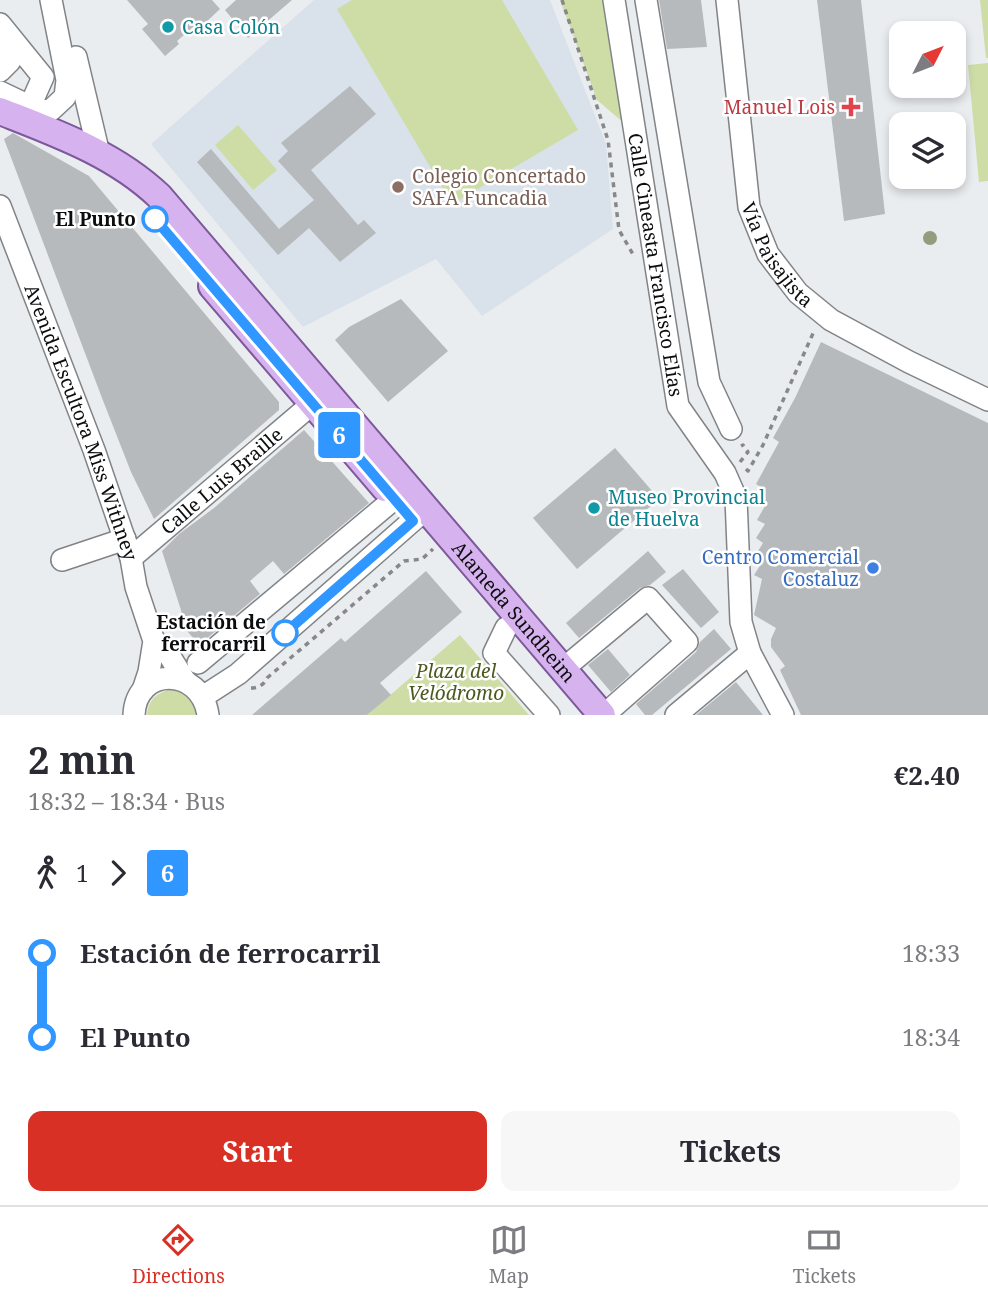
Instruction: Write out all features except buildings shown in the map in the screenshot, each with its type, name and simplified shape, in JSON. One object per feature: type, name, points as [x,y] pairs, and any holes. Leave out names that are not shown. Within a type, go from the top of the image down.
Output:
[{"type":"main road","name":"Alameda Sundheim","points":[[0,111],[36,115],[138,176],[159,196],[420,515],[506,628],[580,715]]},
{"type":"main road","name":"Alameda Sundheim","points":[[99,154],[394,499],[420,515],[603,715]]},
{"type":"street","points":[[0,92],[40,111],[51,110],[65,97],[67,80],[51,0]]},
{"type":"street","points":[[66,0],[80,80],[99,154]]},
{"type":"street","name":"Calle Cineasta Francisco Elías","points":[[614,0],[678,406],[725,473],[736,498],[741,622],[750,653],[783,715]]},
{"type":"street","points":[[646,0],[709,382],[732,429]]},
{"type":"street","name":"Vía Paisajista","points":[[727,0],[749,207],[768,254],[798,293],[831,320],[988,400]]},
{"type":"street","points":[[0,24],[43,77],[36,115],[65,106],[80,80]]},
{"type":"street","points":[[0,49],[10,61],[0,71]]},
{"type":"street","name":"Avenida Escultora Miss Withney","points":[[0,206],[94,450],[128,549],[136,587],[154,640],[149,672],[143,690],[136,700],[134,715]]},
{"type":"street","name":"Calle Luis Braille","points":[[128,549],[312,404]]},
{"type":"street","points":[[198,663],[394,499]]},
{"type":"street","points":[[143,690],[163,678],[185,681],[194,685],[206,706],[238,674],[420,515]]},
{"type":"street","points":[[62,560],[128,549]]},
{"type":"street","points":[[563,669],[648,598],[687,642],[603,715]]},
{"type":"street","points":[[506,628],[494,653],[549,715]]},
{"type":"street","name":"Avenida Escultora Miss Withney","points":[[154,640],[166,650],[185,681]]},
{"type":"street","points":[[676,715],[750,653]]},
{"type":"path","points":[[562,0],[608,140],[619,230],[635,257]]},
{"type":"path","points":[[732,452],[743,445],[748,452],[738,464],[748,471],[763,445],[816,326]]},
{"type":"shaded area","name":"Colegio Concertado SAFA Funcadia","points":[[314,0],[550,0],[606,144],[613,229],[482,316],[436,259],[303,327],[151,144]]},
{"type":"green space","points":[[352,0],[502,0],[578,130],[452,204],[337,9]]},
{"type":"green space","points":[[560,0],[604,0],[624,123],[597,100]]},
{"type":"green space","points":[[980,0],[988,0],[988,58],[986,58]]},
{"type":"green space","points":[[988,63],[988,181],[979,182],[968,65]]},
{"type":"green space","points":[[238,125],[277,170],[253,190],[215,145]]},
{"type":"green space","name":"Plaza del Velódromo","points":[[460,635],[529,715],[367,715]]},
{"type":"green space","points":[[168,690],[187,696],[197,715],[147,715],[153,699]]},
{"type":"bus line","name":"6","points":[[155,219],[413,521],[285,633]]},
{"type":"place","name":"Casa Colón","points":[[168,27]]},
{"type":"place","name":"Manuel Lois","points":[[851,107]]},
{"type":"place","name":"Colegio Concertado SAFA Funcadia","points":[[398,187]]},
{"type":"place","name":"El Punto","points":[[155,219]]},
{"type":"place","name":"Museo Provincial de Huelva","points":[[594,508]]},
{"type":"place","name":"Centro Comercial Costaluz","points":[[873,568]]},
{"type":"place","name":"Estación de ferrocarril","points":[[285,633]]}]
